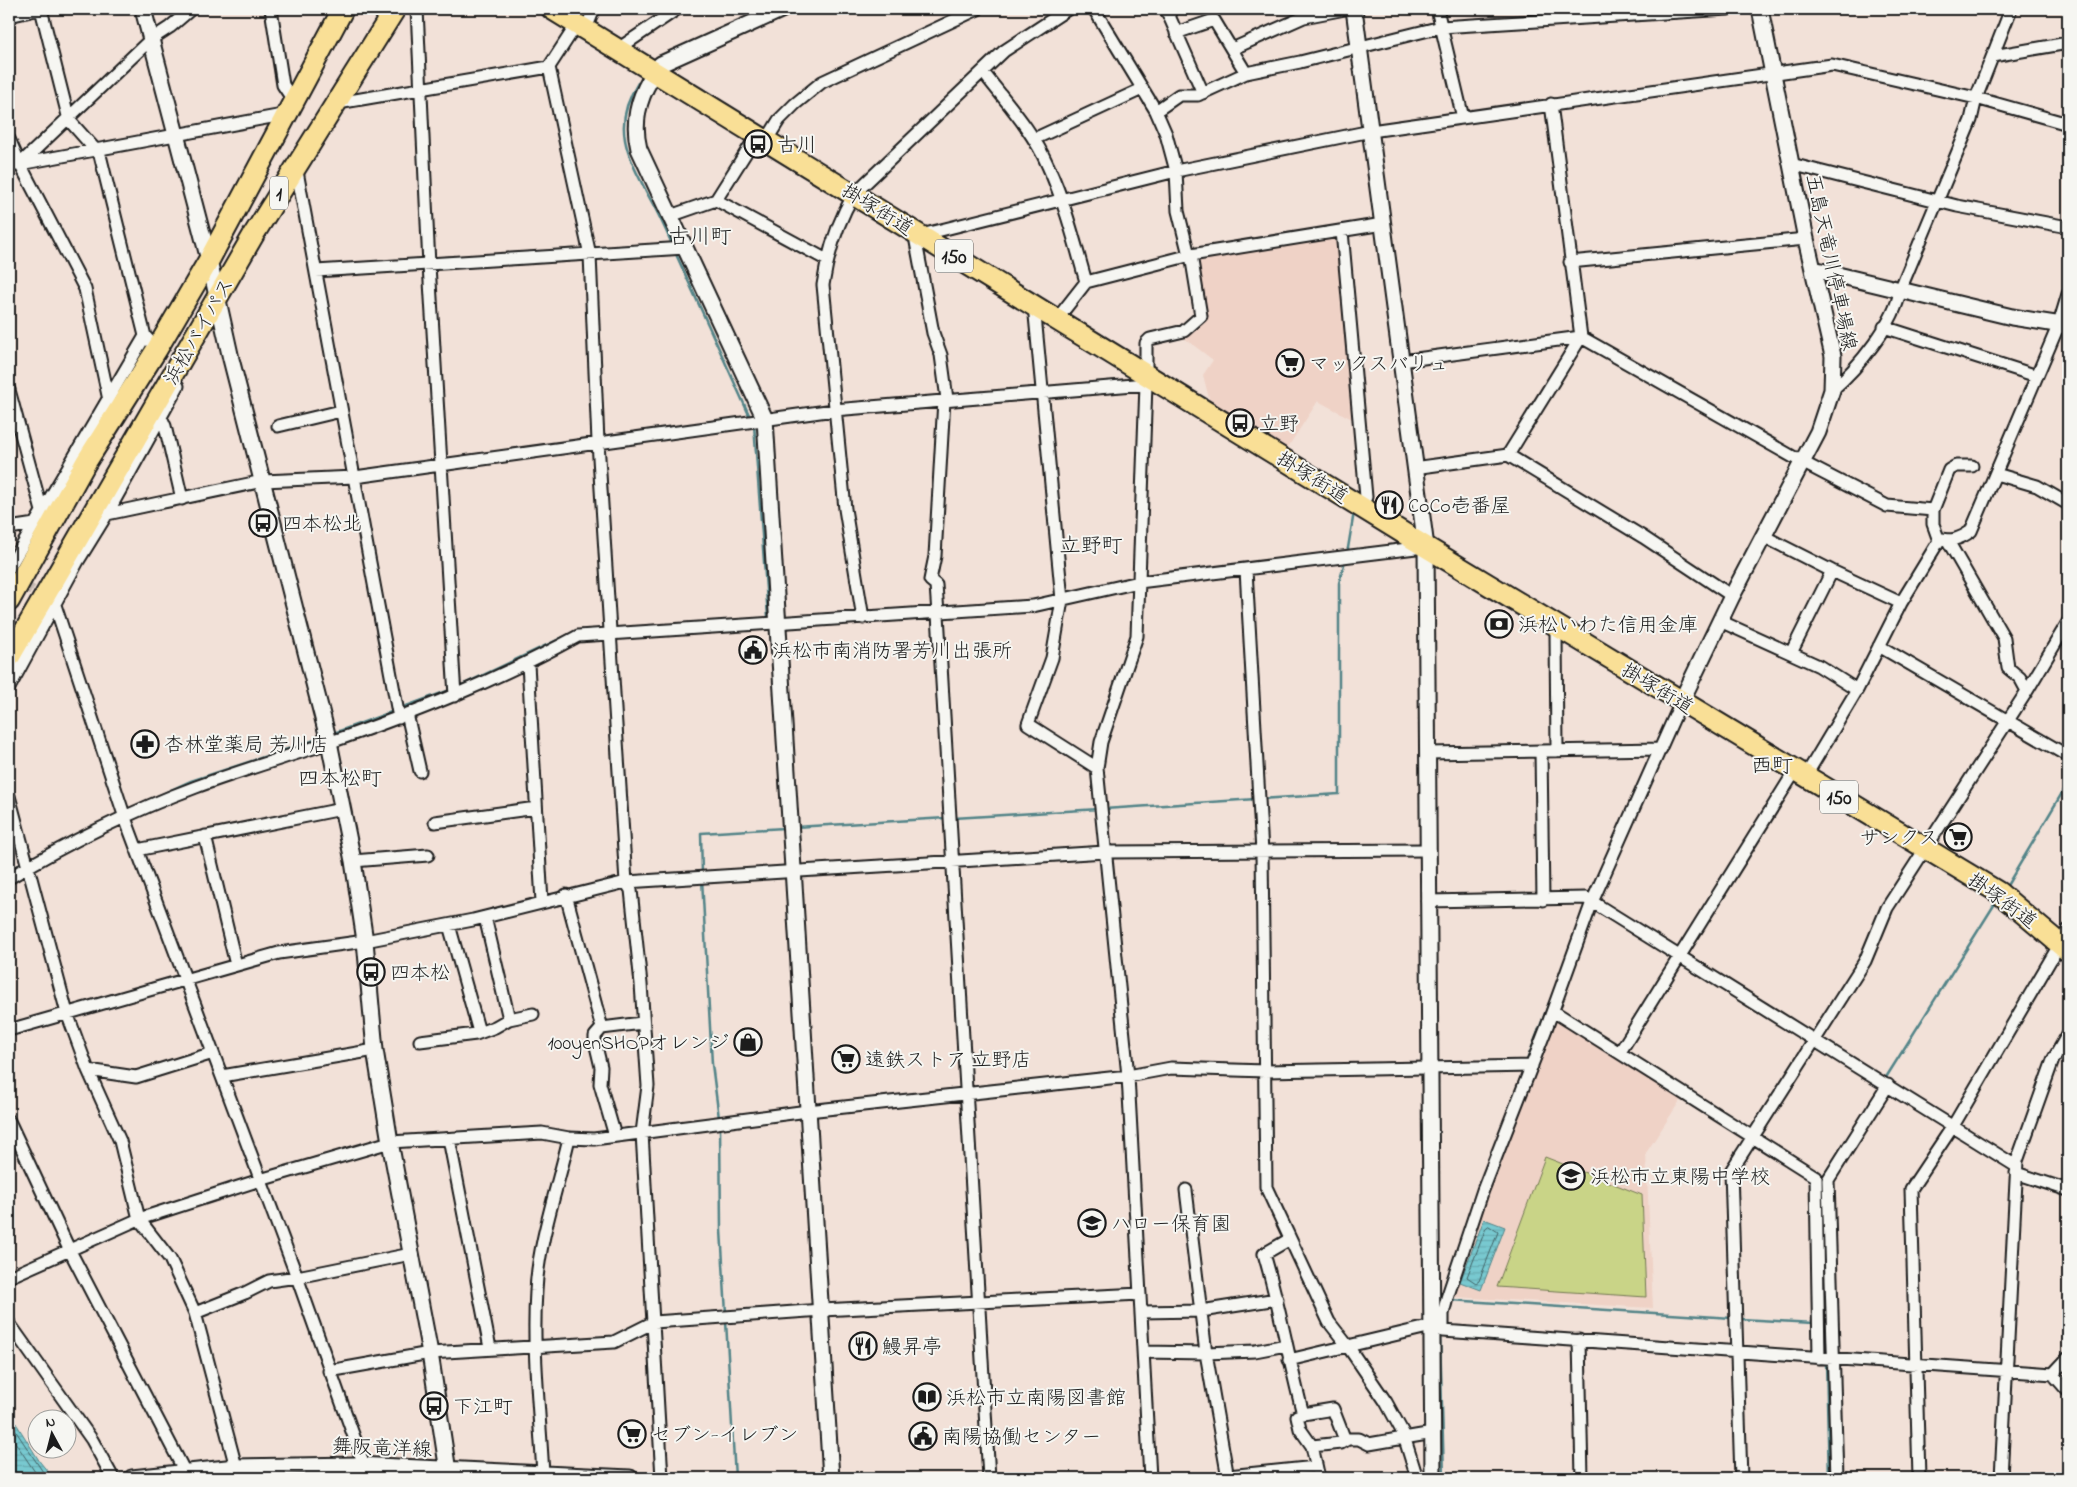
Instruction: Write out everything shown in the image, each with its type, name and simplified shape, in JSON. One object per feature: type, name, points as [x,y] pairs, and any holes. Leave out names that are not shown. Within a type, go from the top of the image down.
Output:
[{"type":"highway","name":"浜松バイパス","points":[[9,602],[151,343],[209,260],[343,9]]},
{"type":"highway","name":"浜松バイパス","points":[[9,658],[217,298],[296,166],[338,103],[395,9]]},
{"type":"highway","name":"掛塚街道","points":[[552,9],[1056,319],[1146,379],[1359,505],[1681,702],[1925,848],[2002,895],[2066,938]]},
{"type":"street","points":[[9,16],[41,9],[69,120],[100,155],[151,343],[109,400],[9,568]]},
{"type":"street","points":[[143,9],[209,260],[329,742],[353,861],[365,941],[375,1050],[390,1142],[430,1353],[448,1474]]},
{"type":"street","points":[[14,165],[69,120],[150,40],[170,27],[191,9]]},
{"type":"street","points":[[14,165],[176,136],[291,107],[283,85],[271,9]]},
{"type":"street","points":[[417,9],[440,464],[455,696]]},
{"type":"street","points":[[338,103],[549,67],[582,27],[594,9]]},
{"type":"street","points":[[618,49],[677,9]]},
{"type":"street","points":[[783,9],[662,64],[655,72],[637,106],[635,126],[639,149],[765,418],[831,1478]]},
{"type":"street","points":[[670,216],[716,200],[762,138],[794,104],[822,82],[978,9]]},
{"type":"street","points":[[863,618],[845,509],[823,285],[827,260],[839,220],[854,194],[1004,51],[1068,9]]},
{"type":"street","points":[[1094,9],[1156,111],[1166,134],[1176,171],[1178,211],[1190,255],[1201,316],[1184,331],[1150,339],[1146,343],[1137,636],[1101,742],[1097,768],[1128,1076],[1150,1478]]},
{"type":"street","points":[[1166,9],[1203,93]]},
{"type":"street","points":[[1232,49],[1304,17],[1345,9]]},
{"type":"street","points":[[1354,9],[1426,547],[1427,901],[1437,1328],[1433,1433],[1426,1477]]},
{"type":"street","points":[[1437,9],[1462,118]]},
{"type":"street","points":[[1156,111],[1179,95],[1203,93],[1246,73],[1360,48],[1441,27],[1657,11],[1728,9]]},
{"type":"street","name":"五島天竜川停車場線","points":[[1681,702],[1732,596],[1818,432],[1832,390],[1834,356],[1806,239],[1771,72],[1760,9]]},
{"type":"street","points":[[1832,390],[1851,374],[1884,327],[1899,300],[1900,290],[1935,201],[1970,120],[1976,98],[2011,9]]},
{"type":"street","points":[[1176,33],[1214,20],[1246,73]]},
{"type":"street","points":[[1993,56],[2068,43]]},
{"type":"street","points":[[989,1478],[938,614],[936,585],[930,580],[936,538],[945,400],[941,355],[933,333],[916,242],[921,235],[1176,171],[1370,131],[1832,64],[1976,98],[2068,124]]},
{"type":"street","points":[[549,67],[590,255],[598,442],[626,882],[630,890],[636,937],[648,1086],[642,1133],[662,1478]]},
{"type":"street","points":[[983,72],[1034,139],[1048,165],[1062,199],[1086,282]]},
{"type":"street","points":[[1034,139],[1142,89]]},
{"type":"street","points":[[1508,455],[1581,337],[1551,104]]},
{"type":"street","points":[[9,139],[14,165],[85,290],[109,400]]},
{"type":"street","points":[[1791,164],[1935,201],[2068,227]]},
{"type":"street","points":[[296,166],[341,410],[403,716],[420,771]]},
{"type":"street","points":[[716,200],[827,260]]},
{"type":"street","points":[[1056,319],[1086,282],[1190,255],[1383,224]]},
{"type":"street","points":[[1342,231],[1366,497],[1359,505]]},
{"type":"street","points":[[1570,262],[1806,239]]},
{"type":"street","points":[[316,271],[685,248]]},
{"type":"street","points":[[1813,269],[2012,317],[2064,325]]},
{"type":"street","points":[[1944,540],[1960,539],[1971,531],[2037,376],[2064,325],[2068,294]]},
{"type":"street","points":[[1034,306],[1062,600],[1052,658],[1028,724],[1097,768]]},
{"type":"street","points":[[1884,327],[2037,376]]},
{"type":"street","points":[[1401,361],[1581,337],[1802,462],[1887,506],[1933,510]]},
{"type":"street","points":[[107,514],[263,481],[355,477],[765,418],[834,410],[1042,392],[1146,379]]},
{"type":"street","points":[[9,688],[78,561],[107,514],[178,386],[169,380]]},
{"type":"street","points":[[9,390],[42,511]]},
{"type":"street","points":[[278,426],[341,410]]},
{"type":"street","points":[[161,417],[165,426],[182,499]]},
{"type":"street","points":[[1414,468],[1508,455],[1643,536],[1732,596]]},
{"type":"street","points":[[1972,466],[1956,466],[1949,470],[1933,510],[1932,524],[1944,540],[2004,638],[2008,668],[2020,678],[2027,691]]},
{"type":"street","points":[[1996,474],[2037,486],[2068,504]]},
{"type":"street","points":[[9,528],[35,524]]},
{"type":"street","points":[[1763,536],[1901,603]]},
{"type":"street","points":[[1620,1052],[1680,957],[1857,690],[1901,603],[1944,540]]},
{"type":"street","points":[[9,878],[27,867],[125,818],[194,787],[329,742],[455,696],[528,664],[578,636],[611,631],[778,624],[1033,606],[1139,582],[1426,547]]},
{"type":"street","points":[[1246,570],[1262,852],[1266,1187],[1329,1322],[1348,1345],[1386,1402],[1426,1477]]},
{"type":"street","points":[[1791,653],[1832,571]]},
{"type":"street","points":[[55,605],[125,818],[297,1277],[329,1370],[359,1469]]},
{"type":"street","points":[[1720,621],[1820,666],[1857,690]]},
{"type":"street","points":[[1741,1478],[1731,1171],[1865,961],[1887,908],[2027,691],[2068,622]]},
{"type":"street","points":[[1557,751],[1556,634],[1560,628]]},
{"type":"street","points":[[1879,646],[2068,756]]},
{"type":"street","points":[[528,664],[542,902]]},
{"type":"street","points":[[1437,1328],[1484,1190],[1553,1011],[1592,902],[1681,702]]},
{"type":"street","points":[[1427,754],[1661,749]]},
{"type":"street","points":[[1542,752],[1543,900]]},
{"type":"street","points":[[9,796],[67,1013],[88,1070],[120,1141],[139,1219],[170,1259],[196,1313],[236,1467]]},
{"type":"street","points":[[435,822],[536,808]]},
{"type":"street","points":[[137,850],[342,809]]},
{"type":"street","points":[[205,836],[236,965]]},
{"type":"street","points":[[9,1030],[185,978],[279,953],[365,941],[449,925],[566,895],[626,882],[952,860],[1105,852],[1427,850]]},
{"type":"street","points":[[353,861],[428,855]]},
{"type":"street","points":[[566,895],[602,1028]]},
{"type":"street","points":[[1427,901],[1586,898],[1816,1039],[1953,1126],[2016,1169],[2068,1190]]},
{"type":"street","points":[[485,917],[509,1019]]},
{"type":"street","points":[[449,925],[479,1032]]},
{"type":"street","points":[[1918,1478],[1911,1189],[1953,1126],[2066,938]]},
{"type":"street","points":[[1553,1011],[1816,1177],[1819,1358]]},
{"type":"street","points":[[420,1041],[479,1032],[496,1027],[509,1019],[533,1014]]},
{"type":"street","points":[[615,1136],[600,1084],[601,1067],[595,1036],[602,1028],[642,1023]]},
{"type":"street","points":[[2001,1478],[2016,1169],[2053,1060],[2068,1034]]},
{"type":"street","points":[[222,1076],[375,1050]]},
{"type":"street","points":[[88,1070],[136,1077],[213,1053]]},
{"type":"street","points":[[9,1277],[139,1219],[260,1180],[390,1142],[542,1133],[569,1138],[615,1136],[808,1111],[1128,1076],[1170,1068],[1265,1071],[1532,1066]]},
{"type":"street","points":[[1837,1478],[1828,1180],[1885,1083]]},
{"type":"street","points":[[9,1121],[70,1249],[186,1475]]},
{"type":"street","points":[[543,1475],[536,1345],[536,1291],[540,1259],[569,1138]]},
{"type":"street","points":[[449,1139],[490,1348]]},
{"type":"street","points":[[1186,1190],[1206,1353],[1228,1477],[1318,1473],[1312,1446],[1300,1429],[1296,1416],[1333,1409],[1345,1440]]},
{"type":"street","points":[[1290,1238],[1264,1254],[1277,1298],[1289,1360],[1303,1414]]},
{"type":"street","points":[[196,1313],[269,1281],[411,1254]]},
{"type":"street","points":[[329,1370],[430,1353],[536,1345],[614,1342],[654,1322],[822,1310],[1140,1294]]},
{"type":"street","points":[[1142,1312],[1201,1311],[1277,1298]]},
{"type":"street","points":[[9,1323],[92,1440],[113,1478]]},
{"type":"street","points":[[1289,1360],[1348,1345],[1437,1328],[2006,1372],[2053,1374],[2068,1390]]},
{"type":"street","points":[[1579,1340],[1582,1478]]},
{"type":"street","points":[[1144,1352],[1206,1353],[1255,1351],[1286,1345]]},
{"type":"street","points":[[2053,1374],[2068,1358]]},
{"type":"street","points":[[1312,1446],[1341,1444],[1345,1440],[1359,1440],[1369,1444],[1404,1436],[1433,1433]]},
{"type":"street","name":"舞阪竜洋線","points":[[132,1478],[186,1475],[236,1467],[630,1478]]},
{"type":"shaded area","points":[[1337,237],[1353,384],[1352,419],[1318,401],[1286,450],[1210,402],[1203,375],[1213,360],[1184,338],[1200,323],[1197,260]]},
{"type":"shaded area","name":"浜松市立東陽中学校","points":[[1557,1018],[1683,1096],[1646,1153],[1653,1308],[1453,1297],[1485,1199]]},
{"type":"green space","points":[[1545,1157],[1642,1195],[1646,1297],[1497,1287]]},
{"type":"water","points":[[1484,1219],[1505,1227],[1481,1290],[1460,1282]]},
{"type":"water","points":[[9,1412],[28,1443],[28,1460],[39,1460],[53,1478],[9,1478]]},
{"type":"waterway","points":[[638,83],[625,113],[625,140],[634,167],[672,244]]},
{"type":"waterway","points":[[675,252],[750,417]]},
{"type":"waterway","points":[[754,425],[768,617],[765,619]]},
{"type":"waterway","points":[[1347,554],[1354,512]]},
{"type":"waterway","points":[[1261,799],[1339,794],[1339,583],[1345,561]]},
{"type":"waterway","points":[[458,687],[566,636]]},
{"type":"waterway","points":[[401,708],[450,690]]},
{"type":"waterway","points":[[334,733],[394,711]]},
{"type":"waterway","points":[[125,811],[191,781],[321,738]]},
{"type":"waterway","points":[[2005,889],[2068,783]]},
{"type":"waterway","points":[[1104,809],[1256,799]]},
{"type":"waterway","points":[[954,818],[1099,809]]},
{"type":"waterway","points":[[795,827],[946,818]]},
{"type":"waterway","points":[[702,874],[701,833],[784,828]]},
{"type":"waterway","points":[[29,859],[51,848]]},
{"type":"waterway","points":[[9,871],[22,863]]},
{"type":"waterway","points":[[702,879],[712,1064],[719,1118]]},
{"type":"waterway","points":[[1885,1079],[1996,902]]},
{"type":"waterway","points":[[1526,1063],[1549,1003],[1551,1005]]},
{"type":"waterway","points":[[1826,1356],[1822,1178],[1873,1099]]},
{"type":"waterway","points":[[720,1126],[721,1230],[726,1313]]},
{"type":"waterway","points":[[1450,1300],[1732,1318]]},
{"type":"waterway","points":[[1740,1319],[1814,1323]]},
{"type":"waterway","points":[[726,1321],[735,1478]]},
{"type":"waterway","points":[[1440,1334],[1444,1478]]},
{"type":"waterway","points":[[1826,1361],[1829,1478]]},
{"type":"tunnel","points":[[9,576],[47,600]]},
{"type":"place","name":"古川","points":[[758,144]]},
{"type":"place","name":"マックスバリュ","points":[[1290,363]]},
{"type":"place","name":"立野","points":[[1240,423]]},
{"type":"place","name":"CoCo壱番屋","points":[[1389,505]]},
{"type":"place","name":"四本松北","points":[[263,523]]},
{"type":"place","name":"浜松いわた信用金庫","points":[[1499,624]]},
{"type":"place","name":"浜松市南消防署芳川出張所","points":[[753,650]]},
{"type":"place","name":"杏林堂薬局 芳川店","points":[[145,744]]},
{"type":"place","name":"サンクス","points":[[1958,837]]},
{"type":"place","name":"四本松","points":[[371,972]]},
{"type":"place","name":"100yenSHOPオレンジ","points":[[748,1042]]},
{"type":"place","name":"遠鉄ストア 立野店","points":[[846,1059]]},
{"type":"place","name":"浜松市立東陽中学校","points":[[1571,1176]]},
{"type":"place","name":"ハロー保育園","points":[[1092,1223]]},
{"type":"place","name":"鰻昇亭","points":[[863,1346]]},
{"type":"place","name":"浜松市立南陽図書館","points":[[927,1397]]},
{"type":"place","name":"下江町","points":[[434,1406]]},
{"type":"place","name":"セブン-イレブン","points":[[632,1434]]},
{"type":"place","name":"南陽協働センター","points":[[923,1436]]},
{"type":"district","name":"古川町","points":[[700,236]]},
{"type":"district","name":"立野町","points":[[1091,545]]},
{"type":"district","name":"西町","points":[[1772,765]]},
{"type":"district","name":"四本松町","points":[[340,778]]}]
